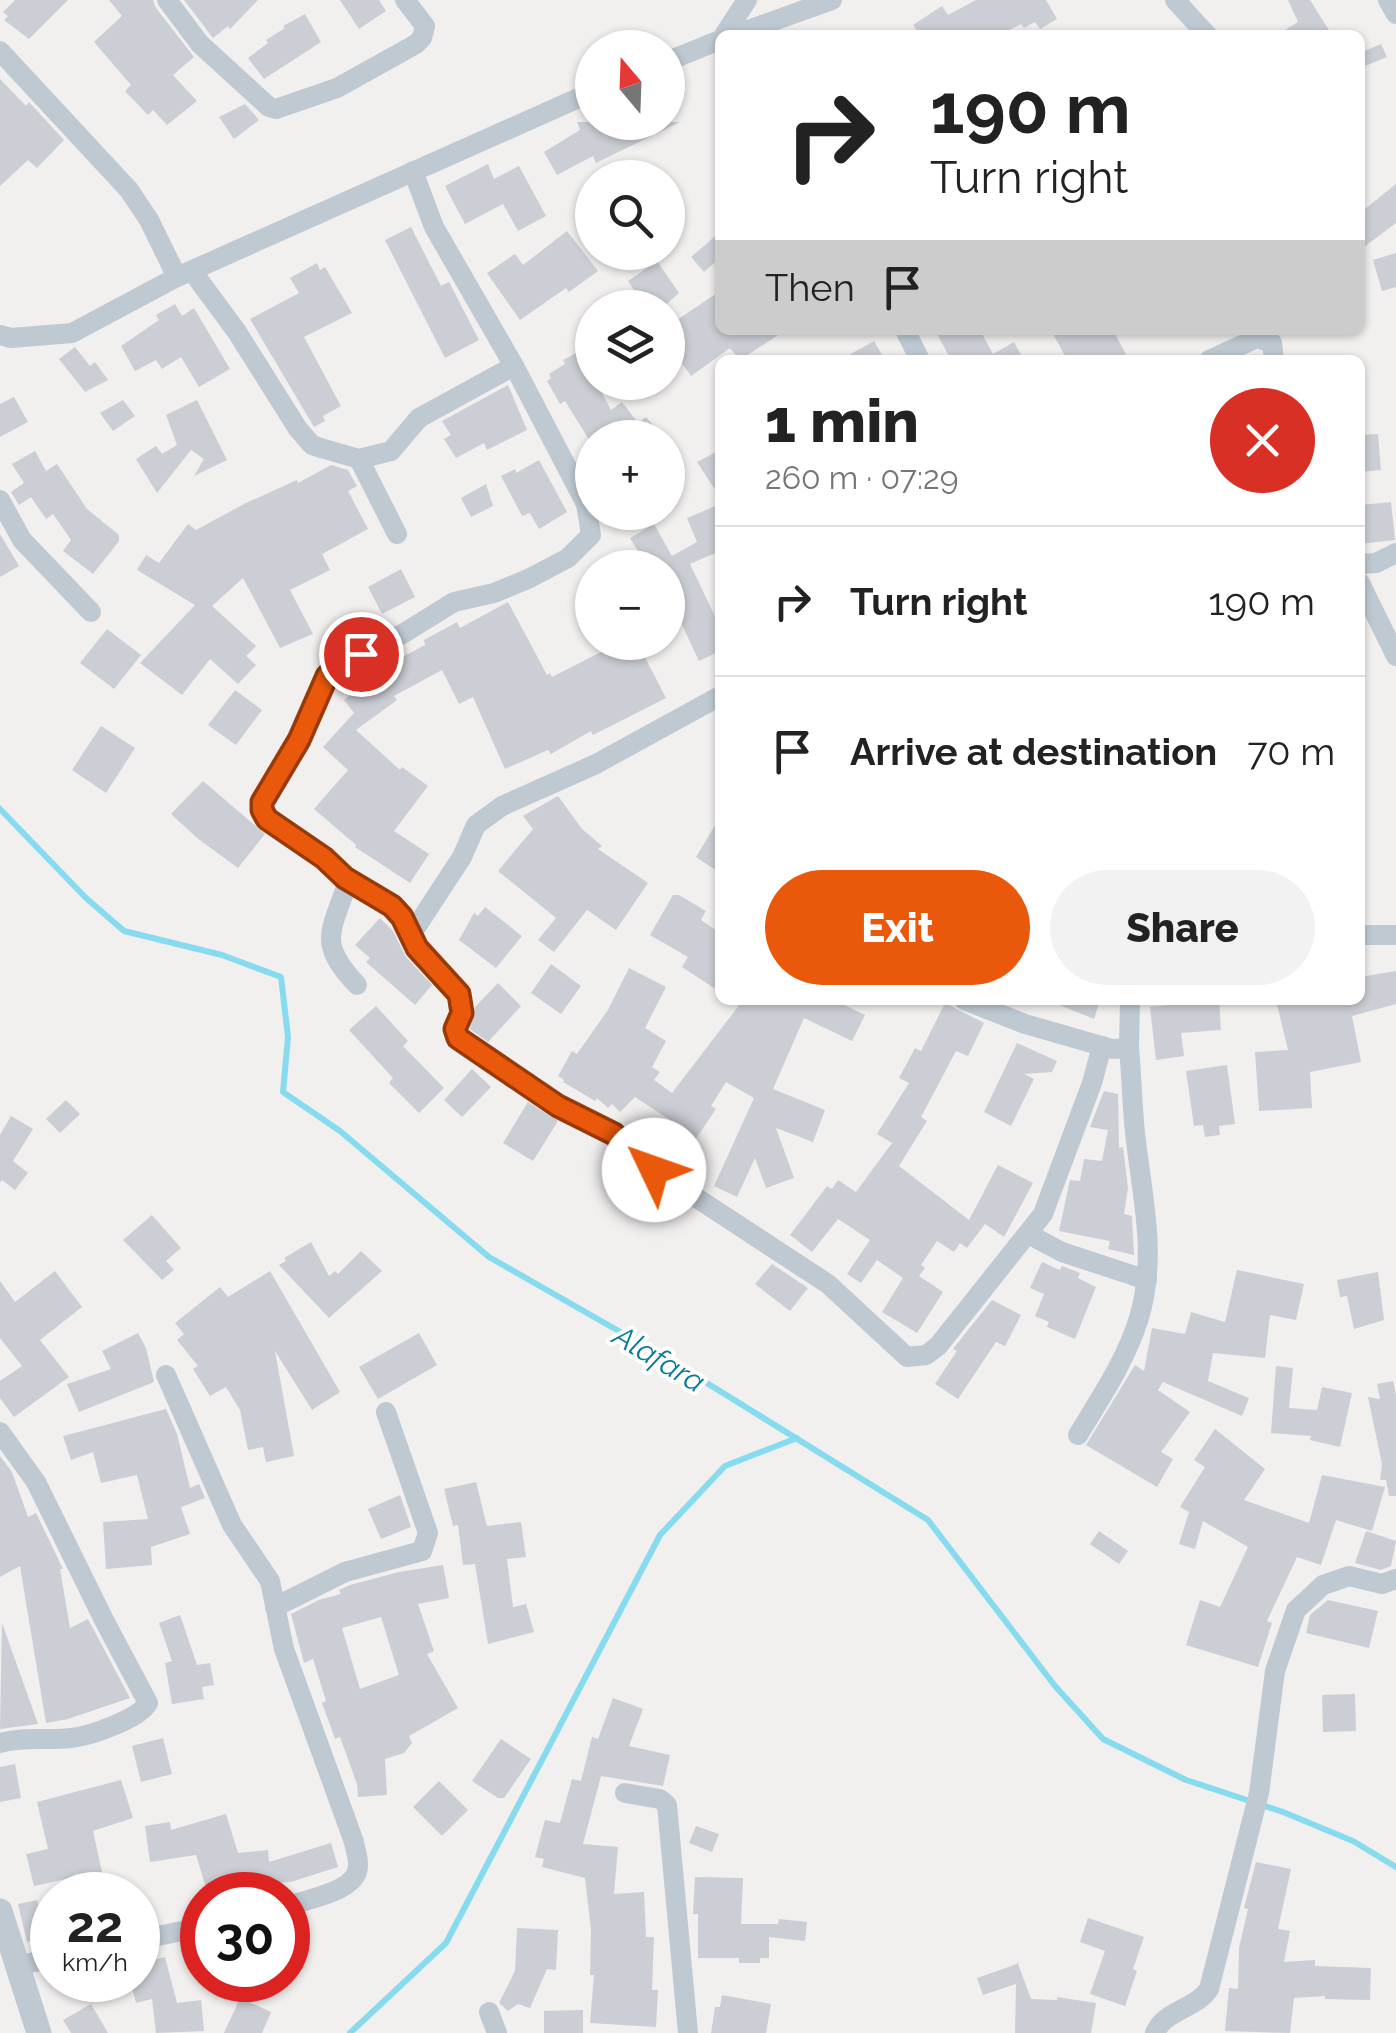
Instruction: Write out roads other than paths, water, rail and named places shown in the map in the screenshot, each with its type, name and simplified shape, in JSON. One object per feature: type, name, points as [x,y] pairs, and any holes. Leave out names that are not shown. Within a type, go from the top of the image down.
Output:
[{"type":"street","points":[[167,0],[200,44],[276,109],[337,88],[416,44],[422,38],[424,26],[405,0]]},
{"type":"street","points":[[727,30],[747,0]]},
{"type":"street","points":[[748,30],[832,0]]},
{"type":"street","points":[[1175,0],[1202,30]]},
{"type":"street","points":[[1388,0],[1396,14]]},
{"type":"street","points":[[685,54],[715,41]]},
{"type":"street","points":[[0,51],[129,190],[184,274],[237,332],[305,438],[320,448],[359,460],[391,451],[419,418],[514,366]]},
{"type":"street","points":[[0,335],[11,338],[72,333],[184,274],[575,100]]},
{"type":"street","points":[[413,171],[434,228],[514,366],[586,504],[591,535],[568,558],[494,593],[454,602],[404,634],[337,666],[327,676],[299,740],[262,802],[267,819],[324,858],[345,878],[392,906],[417,948],[459,994],[462,1013],[455,1029],[458,1038],[558,1106],[614,1134],[654,1170],[828,1284],[907,1357],[926,1356],[938,1346],[1043,1214],[1102,1046]]},
{"type":"street","points":[[1219,355],[1257,338],[1272,342],[1273,355]]},
{"type":"street","points":[[359,460],[397,534]]},
{"type":"street","points":[[0,500],[22,540],[91,612]]},
{"type":"street","points":[[1365,564],[1396,553]]},
{"type":"street","points":[[1365,593],[1396,656]]},
{"type":"street","points":[[410,935],[462,858],[476,825],[502,806],[596,764],[715,699]]},
{"type":"street","points":[[345,878],[344,893],[332,919],[332,950],[338,965],[357,985]]},
{"type":"street","points":[[1365,935],[1396,935]]},
{"type":"street","points":[[977,1005],[1025,1024],[1102,1046],[1129,1048]]},
{"type":"street","points":[[1078,1434],[1119,1369],[1139,1318],[1147,1280],[1149,1226],[1135,1138],[1130,1005]]},
{"type":"street","points":[[1028,1234],[1062,1252],[1147,1280]]},
{"type":"street","points":[[166,1375],[232,1525],[270,1581],[284,1649],[354,1842],[357,1873],[341,1888],[310,1899]]},
{"type":"street","points":[[275,1607],[345,1572],[422,1551],[428,1533],[386,1412]]},
{"type":"street","points":[[0,1432],[36,1482],[148,1703],[137,1716],[74,1738],[0,1743]]},
{"type":"street","points":[[1155,2033],[1160,2022],[1203,1998],[1209,1989],[1259,1793],[1276,1672],[1296,1610],[1323,1584],[1349,1576],[1382,1584],[1396,1579]]},
{"type":"street","points":[[625,1793],[660,1799],[667,1805],[688,2033]]},
{"type":"street","points":[[2,1924],[40,2033]]},
{"type":"street","points":[[17,1966],[30,1963]]},
{"type":"street","points":[[489,2012],[497,2033]]},
{"type":"waterway","name":"Alafara","points":[[0,809],[86,898],[124,931],[222,955],[281,977],[288,1037],[283,1092],[340,1131],[489,1257],[673,1362],[928,1520],[1055,1686],[1103,1739],[1186,1780],[1283,1812],[1353,1841],[1396,1867]]},
{"type":"waterway","points":[[350,2033],[446,1943],[660,1535],[725,1466],[797,1438]]}]
